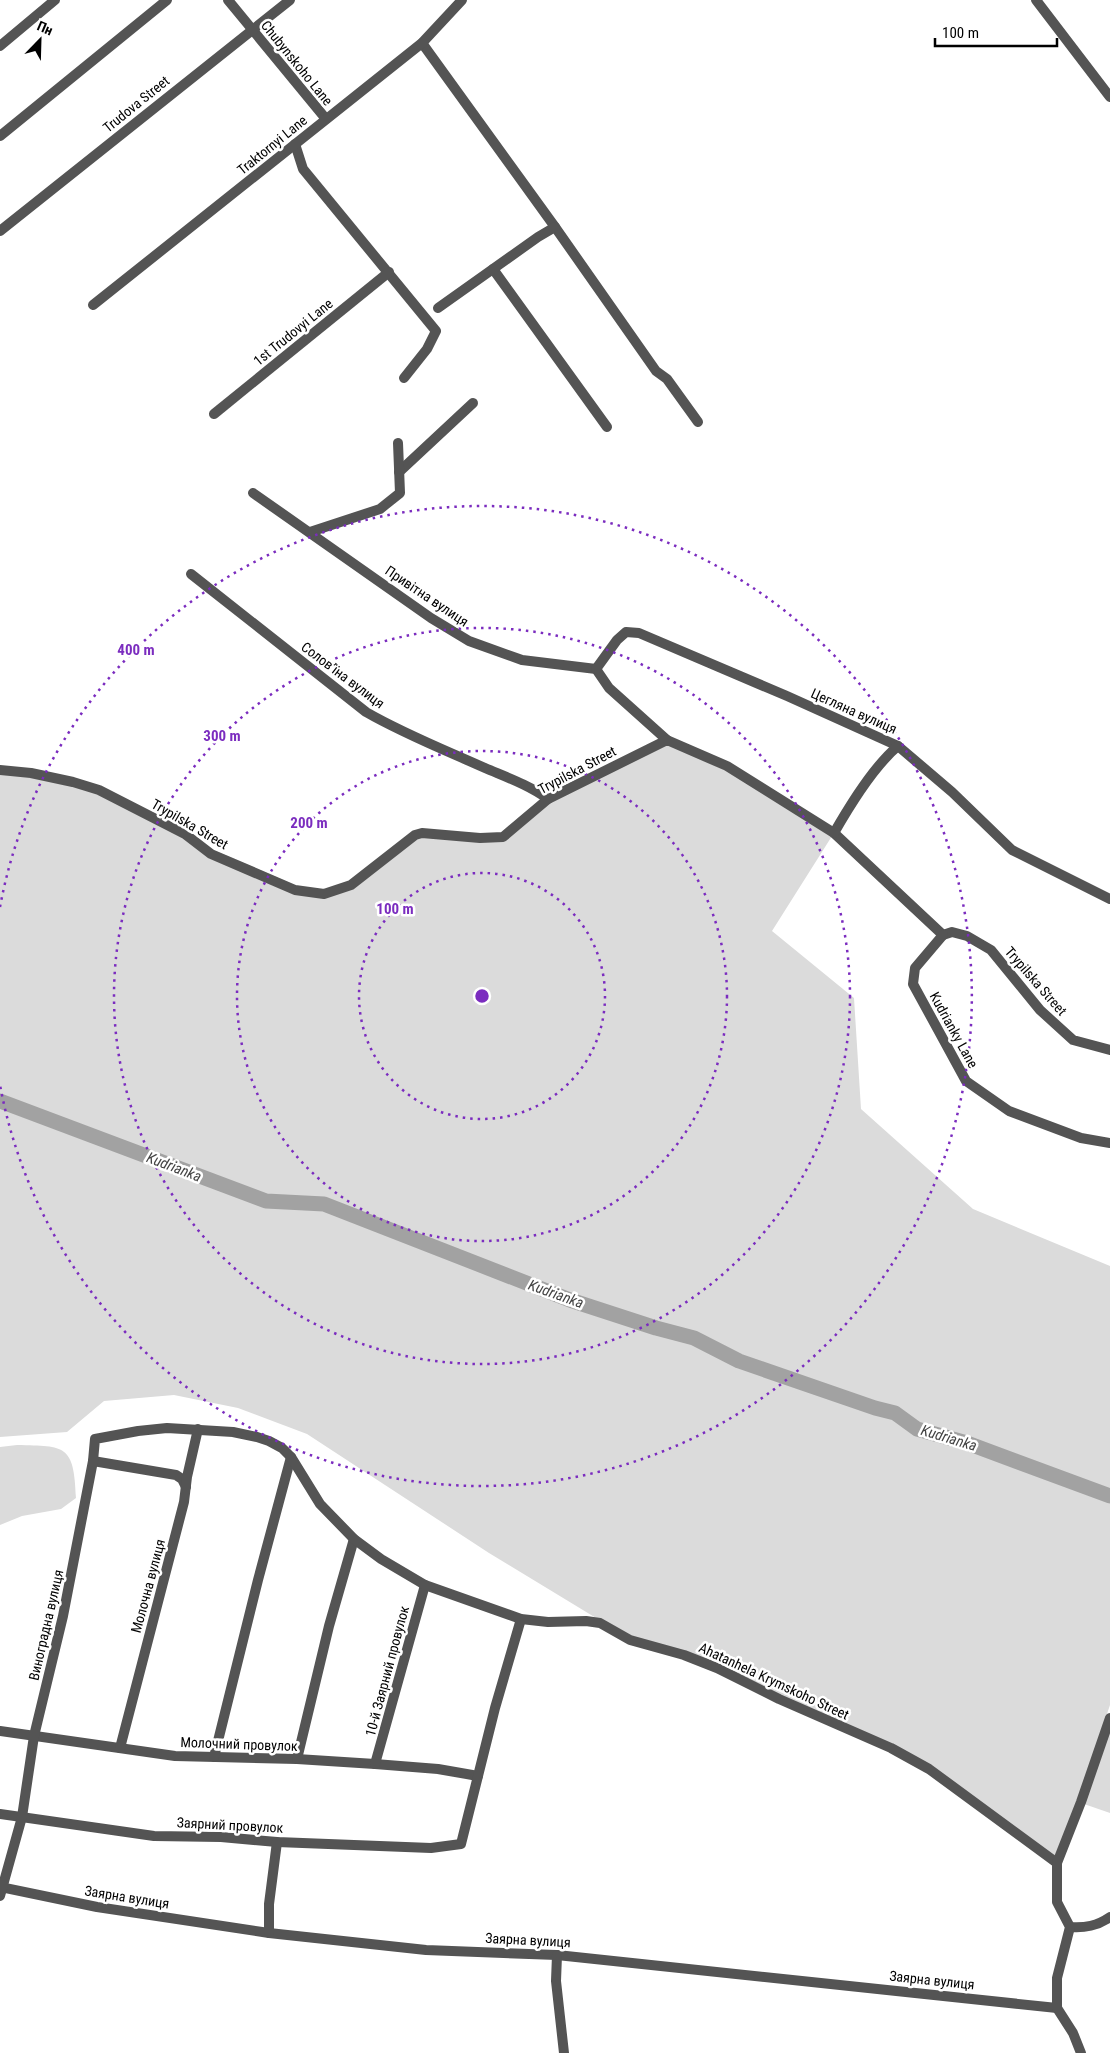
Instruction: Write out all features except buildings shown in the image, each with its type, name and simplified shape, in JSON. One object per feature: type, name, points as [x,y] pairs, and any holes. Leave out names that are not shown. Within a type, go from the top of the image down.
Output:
[{"type":"street","points":[[0,46],[55,0]]},
{"type":"street","points":[[0,136],[167,0]]},
{"type":"street","name":"Chubynskoho Lane","points":[[228,0],[326,120]]},
{"type":"street","name":"Trudova Street","points":[[1,228],[290,0]]},
{"type":"street","name":"Traktornyi Lane","points":[[93,305],[422,42],[462,0]]},
{"type":"street","points":[[1036,0],[1110,97]]},
{"type":"street","points":[[422,42],[555,226],[656,371],[667,380],[698,422]]},
{"type":"street","points":[[295,144],[303,169],[346,224],[389,272],[436,331],[427,349],[404,378]]},
{"type":"street","points":[[438,308],[555,226]]},
{"type":"street","points":[[493,269],[607,427]]},
{"type":"street","name":"1st Trudovyi Lane","points":[[214,414],[389,272]]},
{"type":"street","points":[[399,472],[473,403]]},
{"type":"street","points":[[310,532],[380,509],[400,493],[398,443]]},
{"type":"street","name":"Привітна вулиця","points":[[253,493],[431,618],[469,641],[522,660],[596,669]]},
{"type":"street","name":"Соловʼїна вулиця","points":[[191,574],[366,712],[397,730],[529,787],[548,799]]},
{"type":"street","name":"Цегляна вулиця","points":[[596,669],[617,640],[626,632],[638,633],[898,746],[952,792],[1012,850],[1110,900]]},
{"type":"street","points":[[596,669],[609,688],[667,740],[727,766],[834,833],[943,935]]},
{"type":"street","name":"Trypilska Street","points":[[0,770],[31,773],[73,782],[98,790],[185,834],[211,854],[295,890],[324,894],[351,885],[414,835],[422,833],[480,838],[503,837],[548,799],[667,740]]},
{"type":"street","points":[[834,833],[886,756],[898,746]]},
{"type":"street","name":"Trypilska Street","points":[[943,935],[952,932],[966,936],[991,950],[1040,1010],[1073,1040],[1110,1050]]},
{"type":"street","name":"Kudrianky Lane","points":[[943,935],[914,968],[913,984],[966,1081],[1009,1110],[1081,1138],[1110,1143]]},
{"type":"street","name":"Ahatanhela Krymskoho Street","points":[[95,1439],[158,1429],[198,1429],[257,1436],[282,1448],[291,1457],[320,1504],[354,1539],[382,1559],[425,1585],[521,1619],[548,1622],[586,1621],[600,1623],[630,1640],[684,1655],[717,1668],[779,1699],[891,1748],[929,1769],[1057,1864]]},
{"type":"street","name":"Молочна вулиця","points":[[120,1748],[184,1502],[198,1429]]},
{"type":"street","name":"Виноградна вулиця","points":[[1,1891],[22,1817],[34,1736],[63,1616],[93,1461],[95,1439]]},
{"type":"street","points":[[214,1757],[291,1457]]},
{"type":"street","points":[[93,1461],[176,1475],[182,1479],[186,1487]]},
{"type":"street","points":[[297,1759],[329,1626],[354,1539]]},
{"type":"street","name":"10-й Заярний провулок","points":[[376,1764],[425,1585]]},
{"type":"street","points":[[478,1776],[521,1619]]},
{"type":"street","points":[[1081,2053],[1073,2033],[1057,2008],[1057,1978],[1070,1927],[1057,1902],[1057,1864],[1110,1718]]},
{"type":"street","name":"Молочний провулок","points":[[0,1731],[175,1756],[297,1759],[376,1764],[438,1769],[478,1776]]},
{"type":"street","name":"Заярний провулок","points":[[0,1814],[154,1836],[221,1837],[277,1842],[431,1848],[461,1844],[478,1776]]},
{"type":"street","points":[[269,1933],[269,1904],[277,1842]]},
{"type":"street","name":"Заярна вулиця","points":[[1,1891],[269,1933],[426,1950],[557,1954],[1057,2008]]},
{"type":"street","points":[[1070,1927],[1084,1928],[1100,1924],[1110,1917]]},
{"type":"street","points":[[557,1954],[556,1981],[564,2053]]},
{"type":"shaded area","points":[[667,744],[725,770],[832,836],[772,931],[854,998],[861,1109],[973,1209],[1110,1266],[1110,1705],[1077,1802],[1055,1858],[892,1746],[647,1644],[601,1621],[489,1553],[307,1434],[238,1408],[174,1395],[104,1401],[67,1432],[0,1437],[0,774],[31,777],[72,785],[97,793],[183,837],[325,898],[423,836],[504,841],[550,802]]},
{"type":"shaded area","points":[[17,1445],[47,1446],[64,1452],[73,1468],[76,1498],[61,1509],[22,1516],[0,1525],[0,1447]]},
{"type":"shaded area","points":[[1110,1729],[1110,1813],[1084,1804]]},
{"type":"waterway","name":"Kudrianka","points":[[0,1101],[266,1201],[324,1204],[570,1300],[656,1328],[694,1338],[739,1361],[875,1408],[895,1413],[917,1429],[967,1443],[1110,1496]]}]
